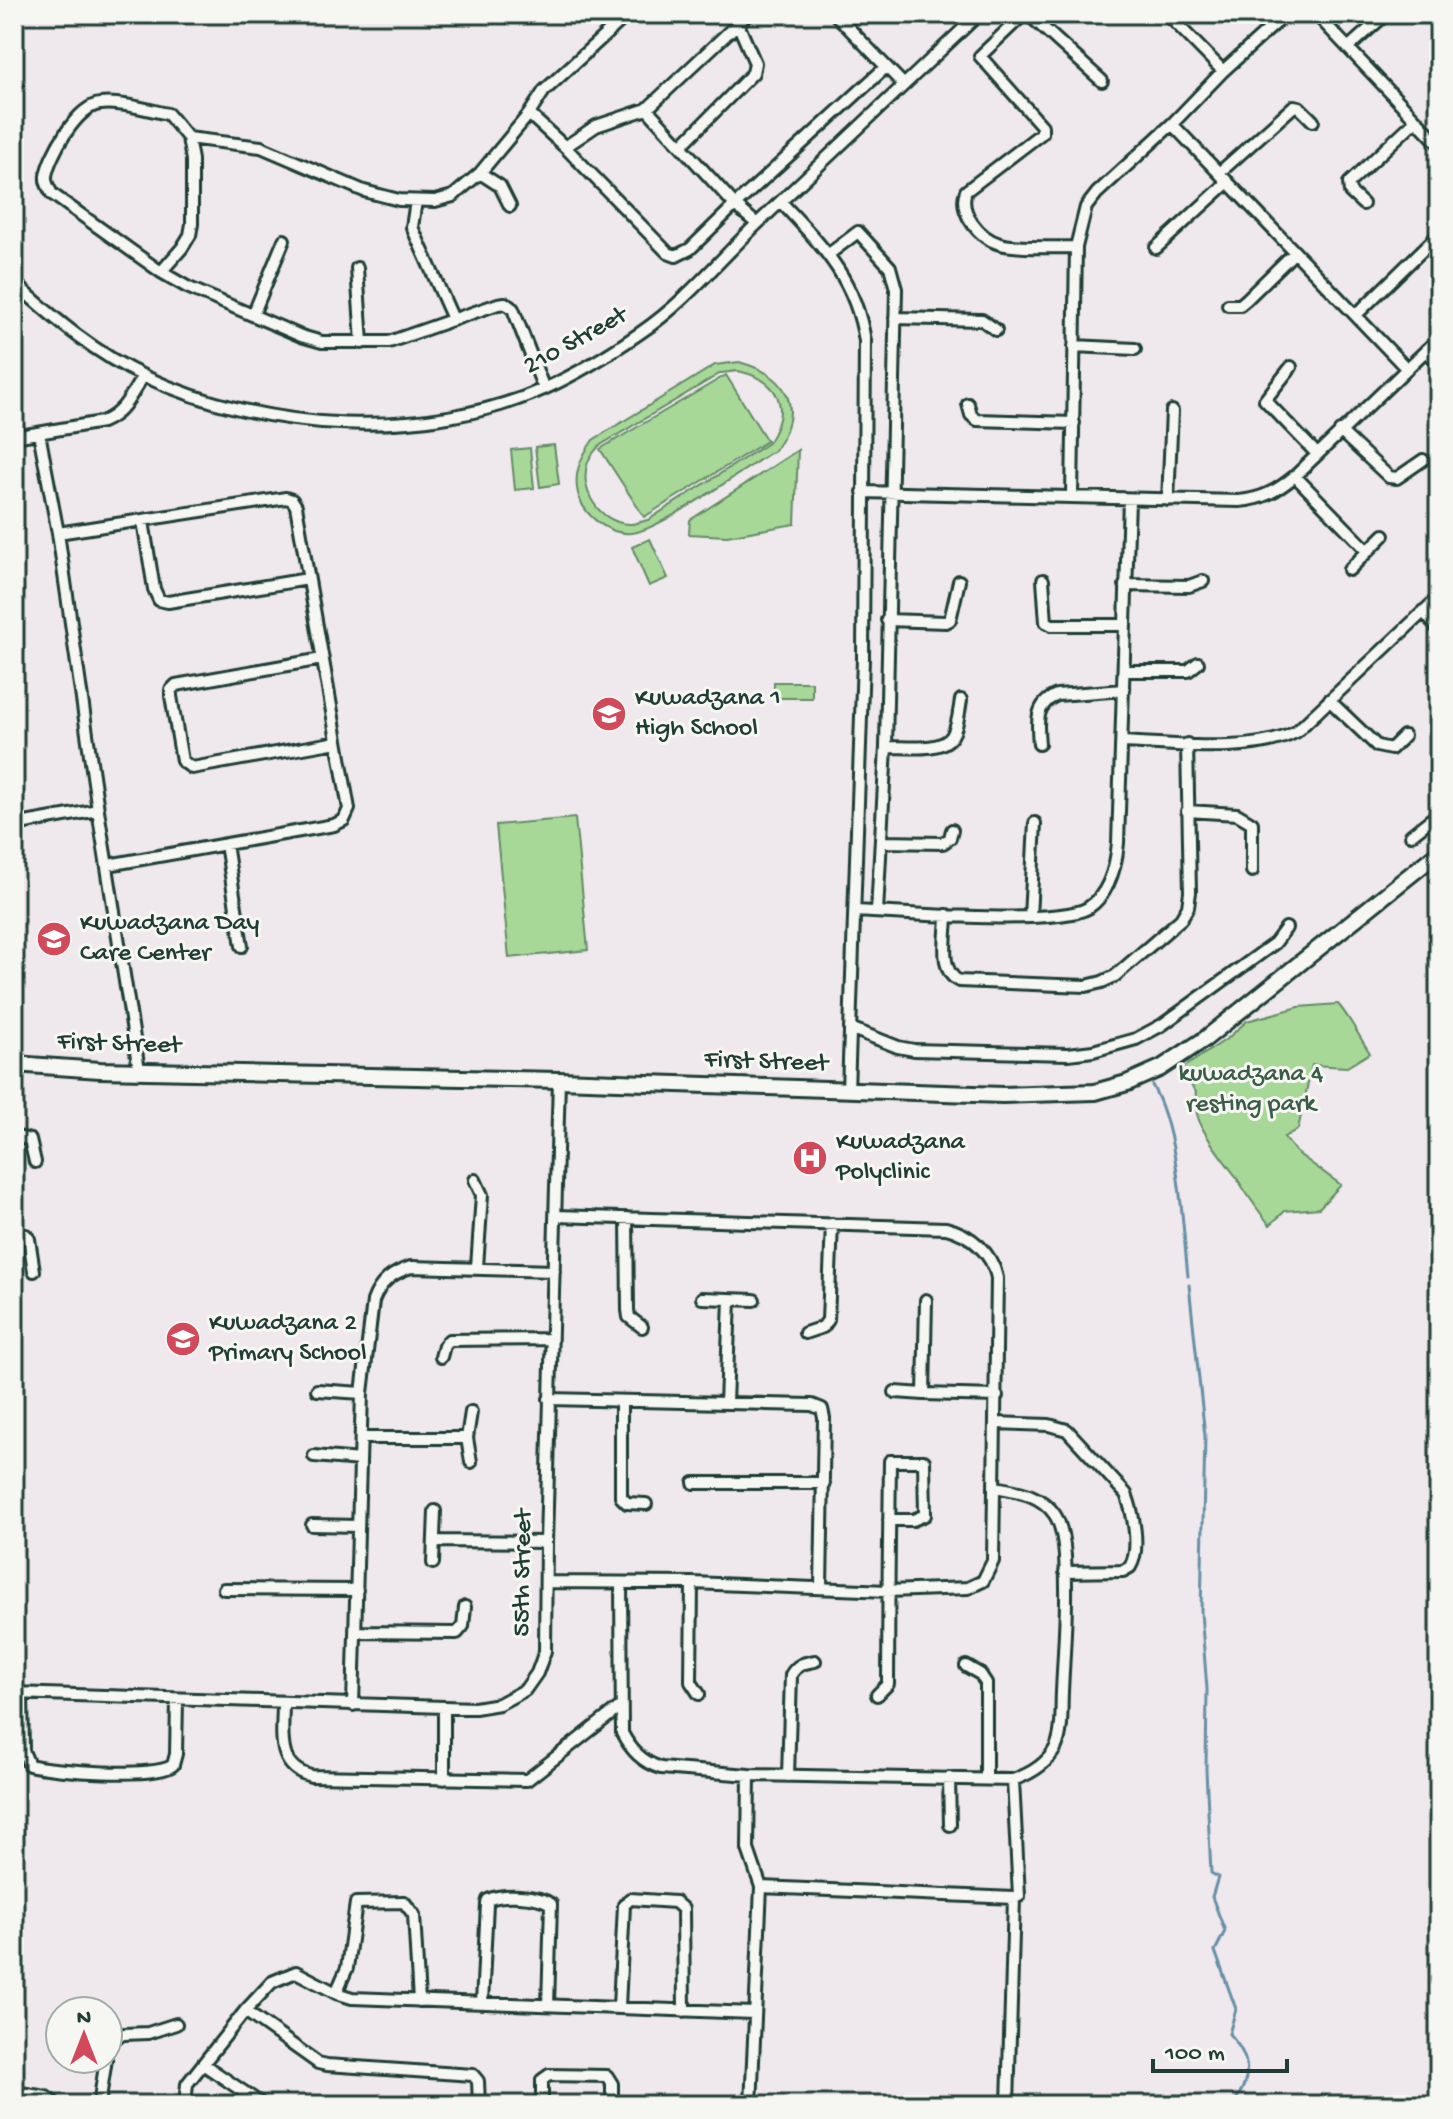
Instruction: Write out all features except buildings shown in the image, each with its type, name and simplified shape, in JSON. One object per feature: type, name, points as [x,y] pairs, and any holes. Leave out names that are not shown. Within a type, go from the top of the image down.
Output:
[{"type":"street","points":[[188,138],[261,147],[364,191],[399,200],[435,201],[453,196],[480,173],[544,91],[628,14]]},
{"type":"street","points":[[565,147],[596,126],[647,109],[748,14]]},
{"type":"street","points":[[835,14],[904,85]]},
{"type":"street","name":"210 Street","points":[[14,282],[77,336],[143,376],[210,403],[279,418],[327,423],[425,420],[498,404],[544,389],[642,332],[711,273],[757,224],[979,14]]},
{"type":"street","points":[[1076,247],[1000,244],[974,226],[964,208],[966,191],[1042,133],[1042,126],[1031,112],[980,56],[1026,14],[1102,81]]},
{"type":"street","points":[[1167,14],[1223,71]]},
{"type":"street","points":[[1072,496],[1076,247],[1086,207],[1223,71],[1286,14]]},
{"type":"street","points":[[1316,14],[1439,144]]},
{"type":"street","points":[[1348,48],[1386,14]]},
{"type":"street","points":[[681,146],[753,73],[755,63],[738,24]]},
{"type":"street","points":[[529,114],[668,253],[676,256],[690,249],[886,67]]},
{"type":"street","points":[[161,272],[190,235],[192,160],[188,138],[168,114],[98,103],[84,111],[66,131],[46,174],[46,184],[52,194],[161,272],[187,287],[322,342],[389,342],[505,303],[513,309],[544,389]]},
{"type":"street","points":[[1219,173],[1294,106],[1313,121]]},
{"type":"street","points":[[647,109],[735,205],[757,224]]},
{"type":"street","points":[[1363,204],[1350,192],[1349,183],[1416,120]]},
{"type":"street","points":[[1172,124],[1407,369]]},
{"type":"street","points":[[480,173],[500,186],[510,206]]},
{"type":"street","points":[[1156,248],[1228,182]]},
{"type":"street","points":[[416,201],[412,227],[453,319]]},
{"type":"street","points":[[781,202],[829,254],[849,285],[859,308],[865,341],[863,659],[848,1090]]},
{"type":"street","points":[[829,254],[858,232],[890,267],[896,289],[886,747],[877,912]]},
{"type":"street","points":[[1356,315],[1439,234]]},
{"type":"street","points":[[253,315],[284,240]]},
{"type":"street","points":[[1228,305],[1240,305],[1295,252]]},
{"type":"street","points":[[357,268],[362,343]]},
{"type":"street","points":[[895,318],[982,320],[996,330]]},
{"type":"street","points":[[863,492],[1168,500],[1257,499],[1277,491],[1295,476],[1439,338]]},
{"type":"street","points":[[1074,346],[1135,349]]},
{"type":"street","points":[[1426,350],[1439,364]]},
{"type":"street","points":[[1291,367],[1265,400],[1317,454]]},
{"type":"street","points":[[14,410],[16,436],[102,422],[121,411],[143,376]]},
{"type":"street","points":[[968,404],[971,415],[977,420],[1074,423]]},
{"type":"street","points":[[1168,500],[1172,411]]},
{"type":"street","points":[[1340,431],[1389,477],[1397,478],[1423,460]]},
{"type":"street","points":[[39,433],[58,533],[139,1070]]},
{"type":"street","points":[[1295,476],[1368,551]]},
{"type":"street","points":[[58,533],[286,498],[292,500],[296,506],[349,809],[344,820],[334,825],[108,865]]},
{"type":"street","points":[[855,911],[1030,917],[1074,913],[1087,908],[1105,889],[1117,857],[1129,499]]},
{"type":"street","points":[[143,521],[154,589],[159,600],[168,602],[308,579]]},
{"type":"street","points":[[1349,570],[1384,535]]},
{"type":"street","points":[[1043,580],[1046,622],[1052,625],[1124,625]]},
{"type":"street","points":[[887,620],[950,620],[959,581]]},
{"type":"street","points":[[1125,585],[1189,586],[1203,581]]},
{"type":"street","points":[[1122,742],[1256,745],[1296,732],[1439,597]]},
{"type":"street","points":[[1423,611],[1439,630]]},
{"type":"street","points":[[322,659],[176,685],[171,690],[182,761],[192,768],[337,742]]},
{"type":"street","points":[[1124,671],[1188,671],[1198,663]]},
{"type":"street","points":[[1039,744],[1037,719],[1047,699],[1057,695],[1124,690]]},
{"type":"street","points":[[886,747],[939,746],[947,742],[954,734],[961,700]]},
{"type":"street","points":[[1329,700],[1377,746],[1391,749],[1404,736]]},
{"type":"street","points":[[947,915],[946,966],[954,979],[965,982],[1086,986],[1115,976],[1181,919],[1188,907],[1187,744]]},
{"type":"street","points":[[14,825],[98,810]]},
{"type":"street","points":[[1187,811],[1237,814],[1252,823],[1252,871]]},
{"type":"street","points":[[1411,835],[1439,813]]},
{"type":"street","points":[[1030,917],[1035,823]]},
{"type":"street","points":[[882,842],[943,843],[950,838],[952,830]]},
{"type":"street","points":[[226,844],[242,946]]},
{"type":"street","name":"First Street","points":[[14,1064],[848,1090],[1049,1095],[1095,1092],[1127,1083],[1161,1068],[1205,1039],[1439,852]]},
{"type":"street","points":[[850,1028],[914,1050],[1068,1054],[1093,1051],[1136,1039],[1162,1025],[1275,943],[1286,928]]},
{"type":"street","name":"55th Street","points":[[18,1694],[475,1708],[516,1697],[531,1683],[545,1651],[559,1080]]},
{"type":"street","points":[[14,1136],[30,1140],[35,1162]]},
{"type":"street","points":[[475,1180],[482,1195],[477,1267]]},
{"type":"street","points":[[547,1582],[692,1583],[888,1591],[968,1588],[983,1581],[993,1561],[997,1423],[995,1266],[982,1249],[958,1231],[946,1228],[556,1216]]},
{"type":"street","points":[[627,1218],[628,1310],[629,1317],[642,1327]]},
{"type":"street","points":[[805,1333],[823,1327],[828,1320],[832,1224]]},
{"type":"street","points":[[14,1234],[26,1235],[29,1239],[34,1271]]},
{"type":"street","points":[[353,1705],[362,1393],[373,1301],[380,1285],[411,1267],[554,1271]]},
{"type":"street","points":[[702,1298],[754,1300]]},
{"type":"street","points":[[726,1403],[730,1300]]},
{"type":"street","points":[[924,1394],[926,1300]]},
{"type":"street","points":[[441,1357],[449,1340],[551,1339]]},
{"type":"street","points":[[317,1390],[362,1393]]},
{"type":"street","points":[[895,1392],[997,1396]]},
{"type":"street","points":[[549,1399],[812,1405],[822,1409],[824,1483],[821,1587]]},
{"type":"street","points":[[621,1401],[621,1497],[627,1503],[646,1504]]},
{"type":"street","points":[[471,1412],[467,1438],[471,1462]]},
{"type":"street","points":[[997,1423],[1049,1425],[1067,1430],[1126,1494],[1131,1506],[1135,1553],[1130,1567],[1123,1571],[1065,1572]]},
{"type":"street","points":[[361,1438],[467,1438]]},
{"type":"street","points":[[314,1456],[360,1460]]},
{"type":"street","points":[[877,1695],[888,1684],[888,1591],[889,1520],[890,1461],[924,1461],[925,1515],[913,1520],[889,1520]]},
{"type":"street","points":[[694,1483],[824,1483]]},
{"type":"street","points":[[621,1583],[622,1733],[628,1744],[651,1765],[749,1775],[1013,1780],[1028,1775],[1046,1762],[1059,1737],[1065,1572],[1061,1530],[1055,1515],[1040,1501],[1025,1493],[995,1487]]},
{"type":"street","points":[[433,1563],[435,1511]]},
{"type":"street","points":[[312,1525],[358,1526]]},
{"type":"street","points":[[434,1541],[546,1542]]},
{"type":"street","points":[[692,1583],[691,1682],[699,1694]]},
{"type":"street","points":[[224,1589],[357,1590]]},
{"type":"street","points":[[356,1632],[457,1633],[463,1626],[465,1607]]},
{"type":"street","points":[[788,1776],[791,1675],[795,1667],[815,1661]]},
{"type":"street","points":[[966,1666],[980,1674],[986,1683],[986,1779]]},
{"type":"street","points":[[18,1694],[23,1751],[29,1765],[113,1773],[160,1771],[173,1765],[177,1700]]},
{"type":"street","points":[[283,1703],[284,1750],[292,1767],[301,1773],[311,1776],[527,1780],[620,1707]]},
{"type":"street","points":[[444,1707],[444,1779]]},
{"type":"street","points":[[749,1775],[748,1849],[761,1887],[751,2105]]},
{"type":"street","points":[[949,1778],[950,1825]]},
{"type":"street","points":[[761,1887],[1014,1898],[1020,1894],[1013,1780]]},
{"type":"street","points":[[482,2003],[487,1904],[496,1896],[543,1899],[551,1904],[548,2005]]},
{"type":"street","points":[[1008,2105],[1014,1898]]},
{"type":"street","points":[[619,2007],[624,1905],[630,1899],[675,1902],[683,1909],[684,2011]]},
{"type":"street","points":[[336,1993],[347,1968],[356,1903],[404,1902],[414,1915],[419,2001]]},
{"type":"street","points":[[185,2105],[187,2084],[245,2011],[272,1982],[296,1972],[352,1998],[754,2013]]},
{"type":"street","points":[[245,2011],[318,2063],[469,2073],[477,2077],[479,2105]]},
{"type":"street","points":[[124,2034],[148,2033],[176,2024]]},
{"type":"street","points":[[203,2064],[263,2105]]},
{"type":"street","points":[[99,2105],[104,2075]]},
{"type":"street","points":[[542,2105],[542,2080],[549,2075],[607,2076],[612,2084],[612,2105]]},
{"type":"street","points":[[14,2092],[46,2097],[57,2105]]},
{"type":"green space","points":[[739,362],[770,375],[780,384],[790,407],[789,420],[775,450],[681,511],[644,530],[623,533],[595,520],[581,502],[577,485],[580,462],[593,440],[715,365]],"holes":[[[738,371],[752,375],[772,388],[780,407],[779,418],[768,443],[648,520],[631,524],[618,522],[600,511],[586,483],[589,460],[599,446],[721,373]]]},
{"type":"green space","points":[[726,375],[767,441],[644,517],[600,449]]},
{"type":"green space","points":[[554,445],[559,484],[540,487],[535,447]]},
{"type":"green space","points":[[530,448],[534,488],[515,490],[511,450]]},
{"type":"green space","points":[[798,450],[795,524],[727,536],[689,534],[690,520]]},
{"type":"green space","points":[[650,539],[668,578],[649,586],[632,547]]},
{"type":"green space","points":[[774,682],[812,682],[812,698],[774,698]]},
{"type":"green space","points":[[575,818],[588,950],[509,958],[496,825]]},
{"type":"green space","name":"kuwadzana 4 resting park","points":[[1338,1004],[1370,1053],[1347,1067],[1312,1065],[1298,1129],[1284,1137],[1296,1152],[1341,1185],[1319,1208],[1285,1211],[1270,1225],[1201,1126],[1195,1103],[1196,1092],[1180,1070],[1228,1038],[1247,1021],[1299,1007]]},
{"type":"waterway","points":[[1152,1085],[1161,1104],[1174,1152],[1188,1276]]},
{"type":"waterway","points":[[1189,1285],[1205,1436],[1201,1612],[1207,1689],[1206,1770],[1211,1873],[1218,1877],[1212,1897],[1225,1931],[1215,1951],[1236,2009],[1229,2034],[1242,2051],[1247,2068],[1243,2086],[1232,2105]]},
{"type":"place","name":"Kuwadzana 1 High School","points":[[609,714]]},
{"type":"place","name":"Kuwadzana Day Care Center","points":[[54,939]]},
{"type":"place","name":"Kuwadzana Polyclinic","points":[[810,1158]]},
{"type":"place","name":"Kuwadzana 2 Primary School","points":[[183,1339]]}]
